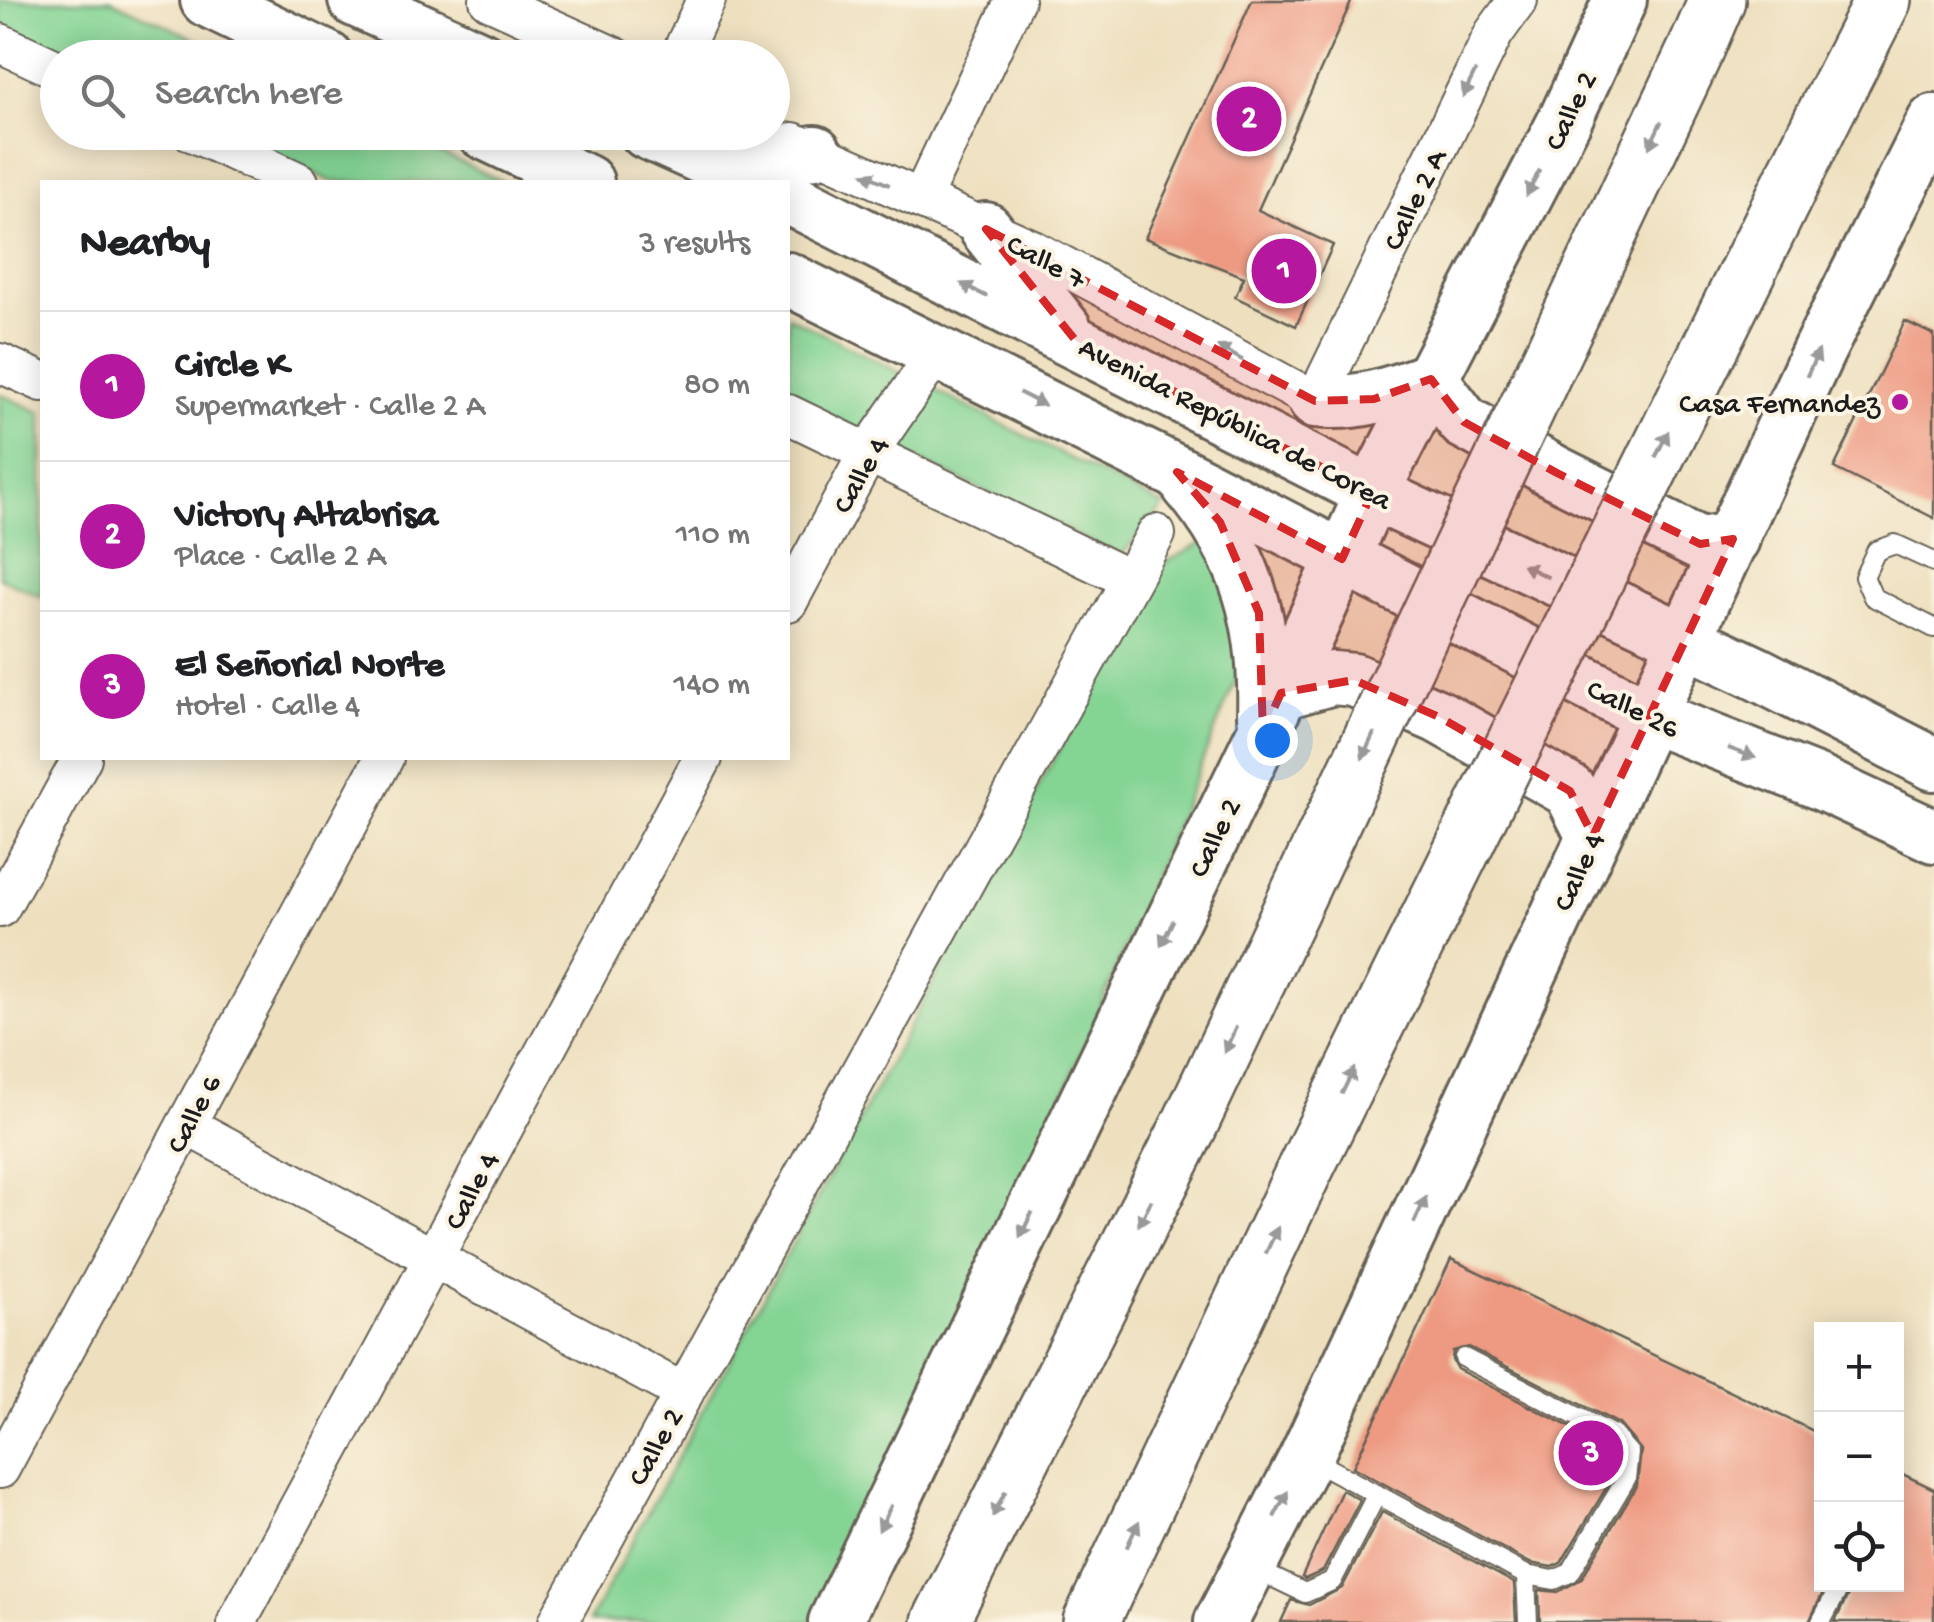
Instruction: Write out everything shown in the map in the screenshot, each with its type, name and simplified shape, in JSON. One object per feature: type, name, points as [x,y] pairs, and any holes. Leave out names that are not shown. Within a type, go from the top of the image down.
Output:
[{"type":"highway","points":[[1092,1622],[1305,1169],[1883,0]]},
{"type":"highway","points":[[940,1622],[1189,1126],[1707,23]]},
{"type":"main road","points":[[207,0],[289,40]]},
{"type":"main road","points":[[355,0],[443,40]]},
{"type":"main road","name":"Calle 2","points":[[835,1622],[1272,713],[1372,492],[1565,120],[1620,0]]},
{"type":"main road","name":"Calle 4","points":[[1221,1622],[1306,1456],[1593,836],[1652,718],[1819,350],[1934,121]]},
{"type":"main road","points":[[520,150],[583,180]]},
{"type":"main road","points":[[685,150],[738,174],[780,150]]},
{"type":"main road","name":"Avenida República de Corea","points":[[790,197],[1372,492],[1686,643]]},
{"type":"main road","points":[[986,228],[1076,342]]},
{"type":"main road","points":[[790,280],[938,351],[1342,559]]},
{"type":"main road","points":[[1315,401],[1342,404],[1374,399],[1431,379],[1464,422],[1557,473],[1700,544],[1733,539]]},
{"type":"main road","points":[[1177,472],[1220,522],[1259,614],[1272,713],[1333,678],[1354,680],[1439,716],[1570,791],[1593,836]]},
{"type":"main road","name":"Calle 26","points":[[1342,559],[1652,718],[1820,783],[1934,836]]},
{"type":"main road","points":[[1686,643],[1756,673],[1934,764]]},
{"type":"street","points":[[490,0],[578,40]]},
{"type":"street","points":[[687,40],[706,0]]},
{"type":"street","points":[[920,199],[1015,0]]},
{"type":"street","name":"Calle 2 A","points":[[1315,401],[1494,33],[1518,0]]},
{"type":"street","points":[[0,43],[40,62]]},
{"type":"street","name":"Calle 7","points":[[794,142],[986,228],[1212,342],[1315,401]]},
{"type":"street","points":[[231,150],[295,180]]},
{"type":"street","name":"Calle 4","points":[[790,598],[868,453],[938,351]]},
{"type":"street","points":[[0,363],[40,381]]},
{"type":"street","points":[[790,415],[1129,578]]},
{"type":"street","name":"Calle 2","points":[[558,1622],[1156,534]]},
{"type":"street","points":[[0,908],[81,760]]},
{"type":"street","name":"Calle 6","points":[[0,1467],[383,760]]},
{"type":"street","name":"Calle 4","points":[[236,1622],[703,760]]},
{"type":"street","points":[[186,1125],[684,1393]]},
{"type":"lane","points":[[1934,562],[1895,544],[1876,550],[1864,577],[1873,596],[1934,628]]},
{"type":"lane","points":[[1306,1456],[1526,1574],[1554,1580],[1570,1573],[1626,1479],[1629,1453],[1614,1435],[1464,1358]]},
{"type":"lane","points":[[1248,1566],[1305,1593],[1332,1582],[1377,1494]]},
{"type":"lane","points":[[1526,1574],[1528,1622]]},
{"type":"lane","points":[[1821,1622],[1837,1592]]},
{"type":"highlighted area","points":[[986,229],[1315,401],[1374,399],[1431,379],[1464,422],[1557,473],[1700,544],[1733,539],[1593,836],[1570,791],[1439,717],[1354,680],[1281,693],[1263,733],[1259,613],[1220,522],[1177,472],[1342,559],[1372,493],[1076,341]]},
{"type":"green space","points":[[0,0],[111,0],[198,40],[40,40],[40,44],[0,25]]},
{"type":"green space","points":[[264,150],[434,150],[500,180],[329,180]]},
{"type":"green space","points":[[790,317],[1164,506],[1121,556],[790,399]]},
{"type":"green space","points":[[0,394],[40,412],[40,596],[0,578]]},
{"type":"green space","points":[[1205,542],[1256,631],[1027,1184],[811,1622],[589,1622],[1157,567]]},
{"type":"building","points":[[1252,0],[1352,0],[1258,210],[1333,245],[1296,326],[1235,297],[1244,277],[1145,238]]},
{"type":"building","name":"Casa Fernandez","points":[[1905,321],[1934,335],[1934,518],[1834,468]]},
{"type":"building","points":[[1451,1259],[1814,1431],[1814,1592],[1823,1592],[1809,1622],[1540,1622],[1539,1590],[1558,1592],[1581,1579],[1637,1485],[1641,1450],[1619,1424],[1469,1347],[1453,1351],[1457,1369],[1605,1445],[1616,1457],[1614,1475],[1561,1563],[1552,1567],[1530,1563],[1353,1467]]},
{"type":"building","points":[[1904,1475],[1934,1489],[1934,1622],[1835,1622],[1849,1592],[1904,1592]]},
{"type":"building","points":[[1342,1490],[1360,1500],[1323,1571],[1305,1579],[1302,1577]]},
{"type":"building","points":[[1382,1512],[1514,1583],[1516,1622],[1281,1622],[1291,1600],[1309,1605],[1342,1588]]},
{"type":"place","name":"Victory Altabrisa","points":[[1249,119]]},
{"type":"place","name":"Circle K","points":[[1284,271]]},
{"type":"place","name":"Casa Fernandez","points":[[1900,402]]},
{"type":"place","name":"El Señorial Norte","points":[[1591,1453]]}]
